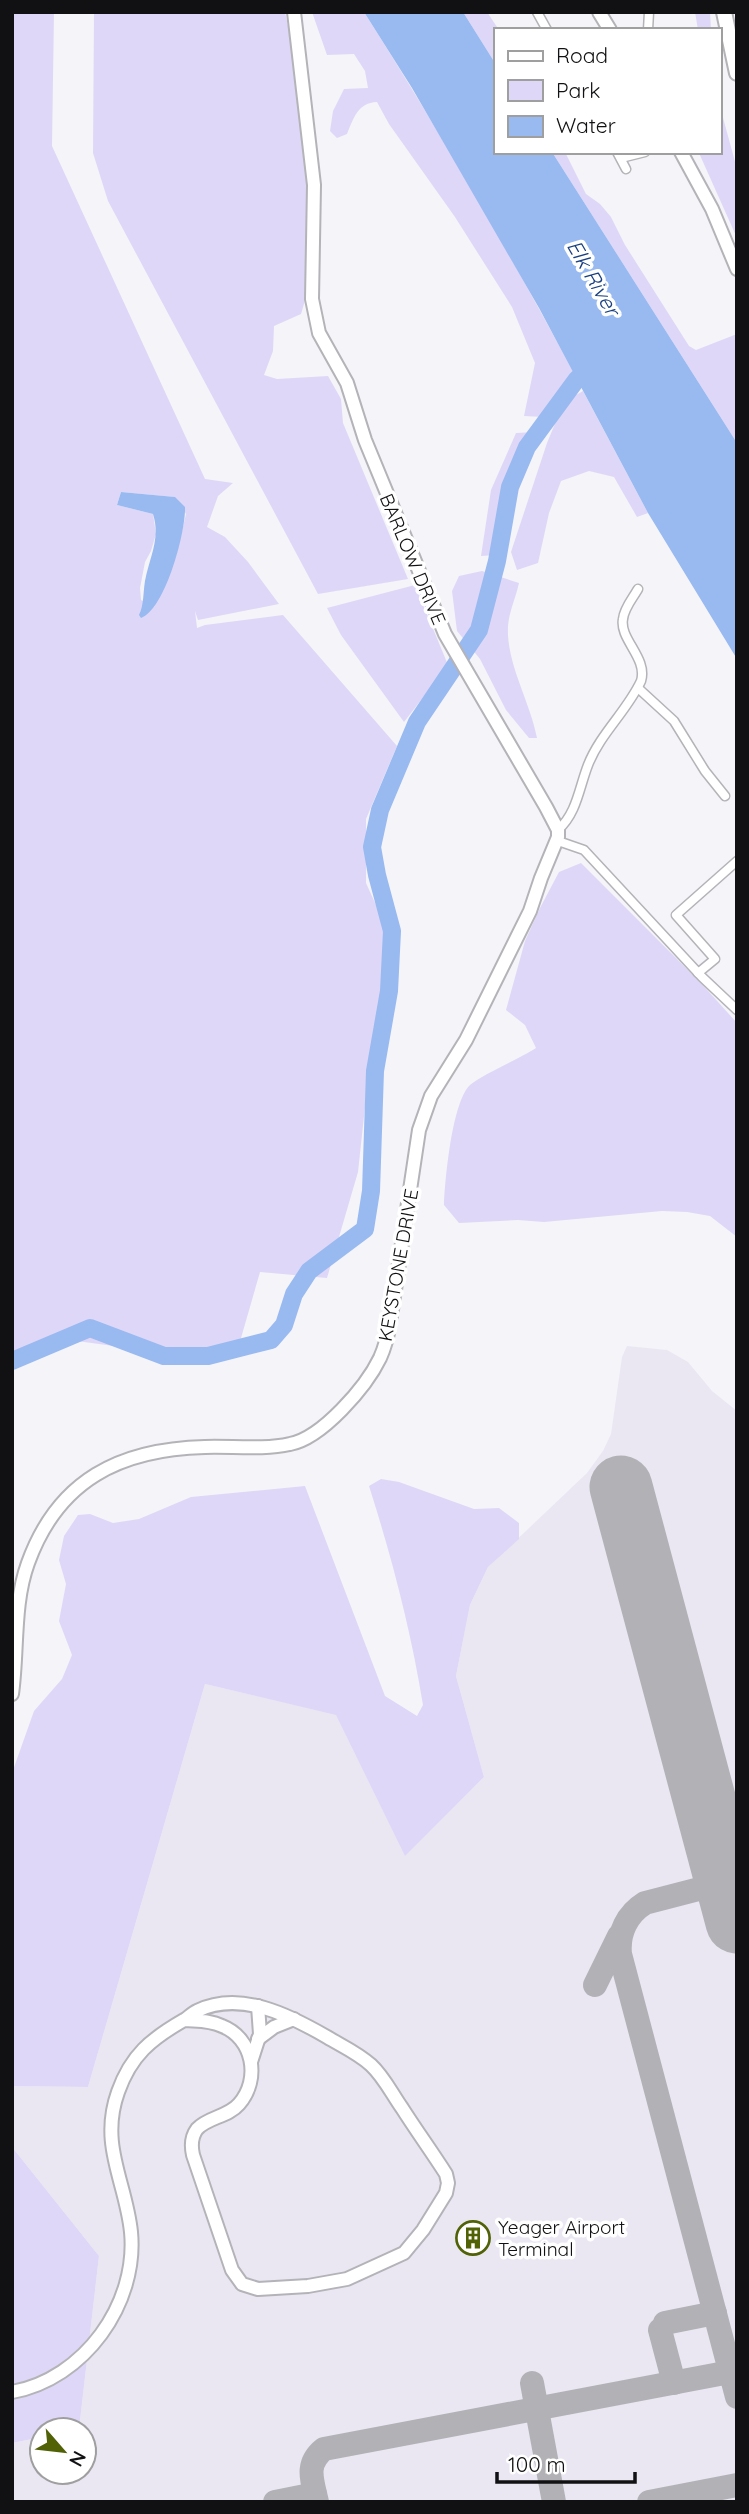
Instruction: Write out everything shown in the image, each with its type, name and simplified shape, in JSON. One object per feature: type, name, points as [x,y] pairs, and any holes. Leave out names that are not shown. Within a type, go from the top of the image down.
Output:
[{"type":"highway","points":[[724,12],[737,73]]},
{"type":"highway","points":[[734,12],[737,29]]},
{"type":"street","name":"BARLOW DRIVE","points":[[294,12],[314,185],[313,299],[316,325],[347,383],[365,440],[450,643],[558,835]]},
{"type":"street","points":[[537,12],[546,28]]},
{"type":"street","points":[[599,12],[609,28]]},
{"type":"street","points":[[682,154],[712,209],[737,269]]},
{"type":"street","points":[[619,155],[626,169]]},
{"type":"street","points":[[638,589],[622,619],[643,668],[638,688],[674,721],[705,771],[725,796]]},
{"type":"street","name":"KEYSTONE DRIVE","points":[[12,1694],[19,1604],[26,1569],[53,1513],[75,1488],[97,1473],[138,1455],[185,1448],[279,1446],[300,1441],[314,1433],[342,1408],[376,1367],[385,1346],[390,1323],[419,1130],[426,1106],[466,1040],[523,927],[558,835],[570,818],[598,744],[638,688]]},
{"type":"street","points":[[558,835],[584,850],[698,973],[737,1010]]},
{"type":"street","points":[[698,973],[715,959],[676,915],[737,861]]},
{"type":"street","points":[[12,2392],[45,2381],[72,2365],[95,2342],[116,2309],[127,2282],[132,2254],[130,2222],[112,2152],[114,2106],[122,2081],[144,2048],[164,2030],[185,2020],[196,2011],[233,2004],[258,2006],[294,2019],[354,2053],[376,2070],[446,2174],[448,2183],[443,2199],[404,2253],[357,2275],[333,2283],[258,2289],[246,2286],[238,2280],[193,2155],[192,2141],[199,2127],[228,2114],[242,2101],[250,2080],[251,2062],[258,2039],[258,2006]]},
{"type":"street","points":[[258,2039],[274,2027],[294,2019]]},
{"type":"street","points":[[185,2020],[212,2022],[226,2027],[240,2039],[251,2062]]},
{"type":"shaded area","points":[[627,1346],[667,1350],[688,1362],[712,1391],[737,1411],[737,2502],[12,2502],[12,2443],[28,2440],[28,2486],[98,2486],[98,2416],[81,2416],[99,2256],[12,2147],[12,2086],[88,2087],[205,1684],[336,1714],[405,1855],[484,1777],[456,1676],[470,1605],[488,1567],[587,1473],[603,1451],[611,1434],[622,1357]]},
{"type":"green space","points":[[12,12],[54,12],[52,146],[205,479],[233,483],[218,496],[207,527],[225,537],[248,562],[279,604],[198,620],[195,611],[197,628],[283,615],[397,746],[366,819],[366,883],[385,925],[387,975],[368,1079],[358,1172],[327,1278],[260,1272],[239,1345],[182,1361],[136,1349],[62,1339],[12,1359]],"holes":[[[121,492],[174,497],[186,514],[176,556],[154,607],[141,600],[140,588],[145,562],[156,534],[153,514],[117,505]]]},
{"type":"green space","points":[[94,12],[285,12],[297,68],[312,227],[306,297],[301,314],[274,326],[273,351],[264,375],[277,379],[328,376],[341,399],[343,423],[408,579],[318,594],[108,201],[93,153]]},
{"type":"green space","points":[[312,12],[364,12],[499,237],[575,375],[543,417],[524,416],[535,363],[512,307],[377,102],[361,108],[347,134],[337,138],[330,131],[333,111],[344,89],[368,88],[365,71],[354,54],[327,55]]},
{"type":"green space","points":[[463,12],[487,12],[498,28],[494,28],[494,61]]},
{"type":"green space","points":[[695,12],[710,12],[711,28],[698,28]]},
{"type":"green space","points":[[721,110],[737,169],[737,238],[699,154],[721,154]]},
{"type":"green space","points":[[553,154],[566,154],[586,194],[600,204],[611,217],[625,245],[689,346],[696,350],[737,334],[737,443]]},
{"type":"green space","points":[[583,391],[648,513],[637,517],[614,477],[589,471],[561,481],[549,513],[538,563],[517,570],[511,552],[547,443],[564,402]]},
{"type":"green space","points":[[535,432],[510,473],[501,509],[496,555],[481,556],[491,490],[516,433]]},
{"type":"green space","points":[[482,571],[519,583],[508,626],[508,640],[514,668],[537,738],[529,738],[506,710],[480,659],[457,631],[452,591],[459,576]]},
{"type":"green space","points":[[415,585],[448,665],[404,722],[341,635],[327,608]]},
{"type":"green space","points":[[581,863],[700,982],[737,1023],[737,1237],[710,1216],[687,1212],[662,1211],[544,1222],[518,1220],[459,1223],[444,1205],[454,1124],[464,1094],[476,1081],[536,1048],[525,1025],[506,1010],[525,941],[540,908],[559,872]]},
{"type":"green space","points":[[381,1479],[399,1482],[474,1509],[499,1508],[519,1523],[519,1539],[488,1567],[470,1605],[456,1676],[484,1777],[405,1856],[336,1715],[205,1684],[88,2087],[12,2086],[12,1773],[34,1711],[62,1679],[72,1655],[59,1621],[66,1584],[59,1560],[64,1536],[78,1515],[90,1514],[113,1523],[139,1519],[191,1497],[305,1486],[385,1696],[417,1716],[423,1705],[413,1650],[393,1567],[369,1486]]},
{"type":"green space","points":[[12,2147],[99,2256],[81,2416],[28,2416],[28,2440],[12,2443]]},
{"type":"water","name":"Elk River","points":[[364,12],[463,12],[494,61],[494,154],[553,154],[737,443],[737,659],[648,513],[539,308],[412,88]]},
{"type":"water","points":[[121,492],[175,497],[185,507],[178,551],[166,586],[150,612],[141,618],[139,615],[145,581],[155,540],[155,523],[153,514],[117,505]]},
{"type":"waterway","points":[[12,1361],[90,1328],[164,1356],[208,1356],[271,1340],[284,1325],[294,1294],[309,1271],[365,1229],[371,1191],[375,1071],[389,991],[392,931],[372,847],[380,810],[417,722],[479,630],[497,561],[510,487],[527,447],[577,379]]},
{"type":"taxiway","points":[[726,1882],[645,1903],[639,1907],[622,1932],[620,1954],[737,2397]]},
{"type":"taxiway","points":[[595,1985],[619,1936]]},
{"type":"taxiway","points":[[665,2323],[715,2313]]},
{"type":"taxiway","points":[[660,2330],[674,2383]]},
{"type":"taxiway","points":[[317,2502],[312,2467],[324,2449],[730,2372]]},
{"type":"taxiway","points":[[532,2383],[554,2502]]},
{"type":"taxiway","points":[[649,2502],[737,2485]]},
{"type":"taxiway","points":[[275,2502],[315,2494]]},
{"type":"runway","points":[[621,1487],[737,1922]]},
{"type":"place","name":"Yeager Airport Terminal","points":[[473,2238]]}]
